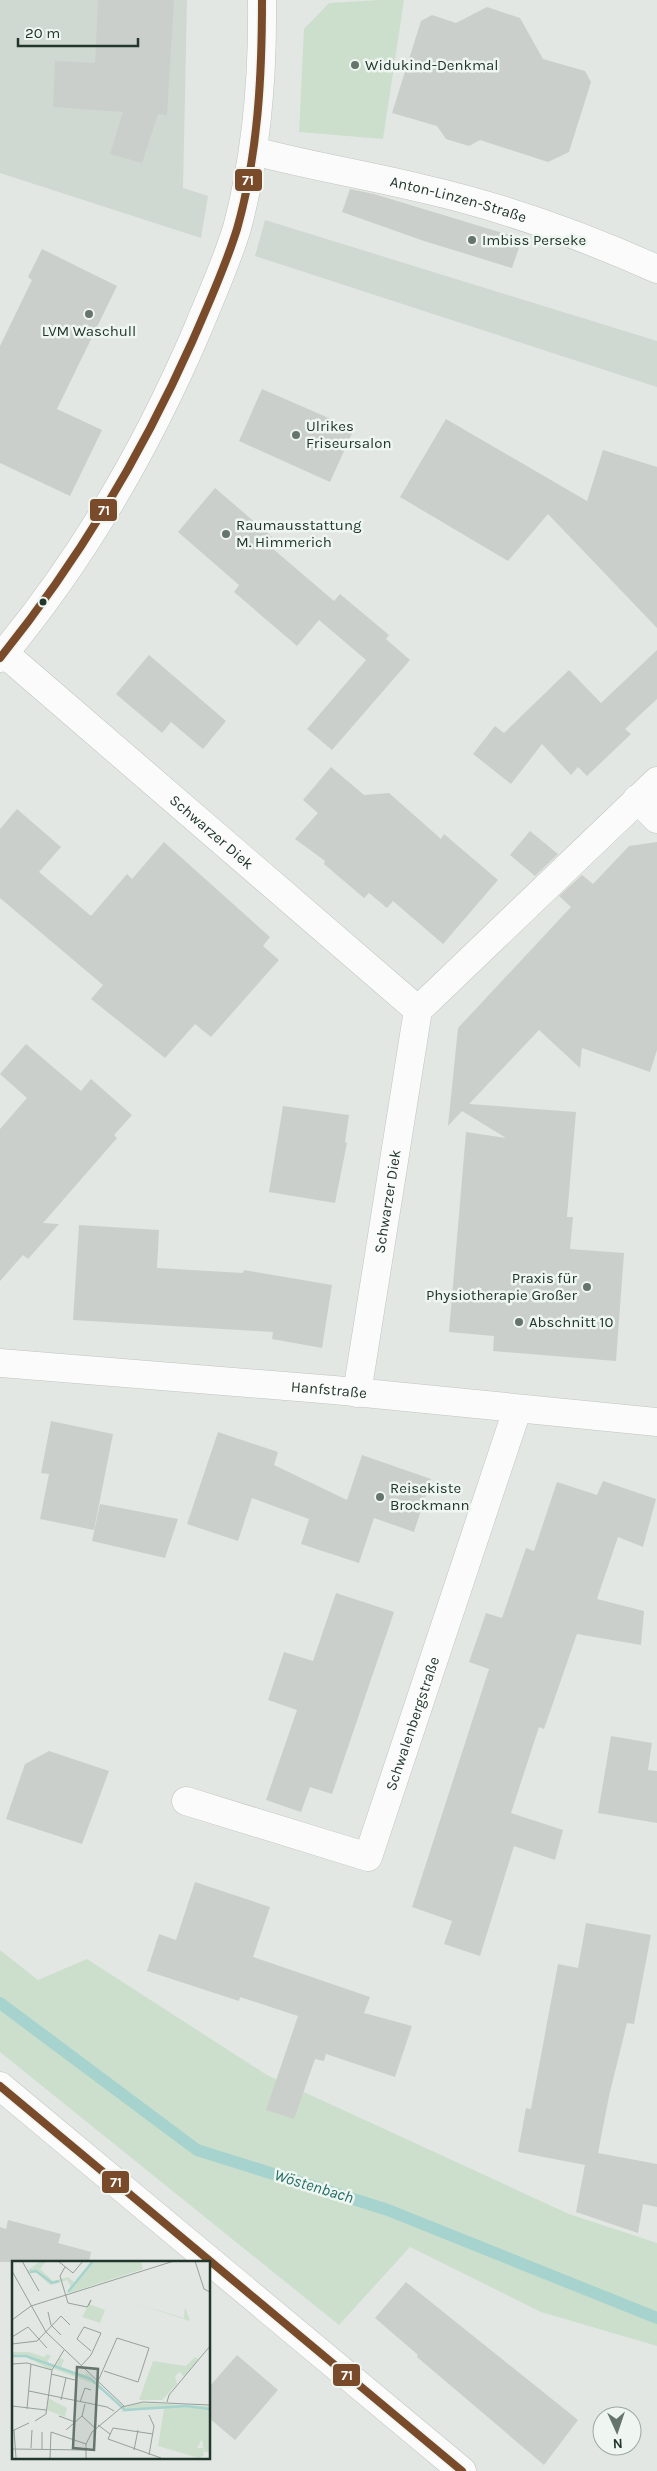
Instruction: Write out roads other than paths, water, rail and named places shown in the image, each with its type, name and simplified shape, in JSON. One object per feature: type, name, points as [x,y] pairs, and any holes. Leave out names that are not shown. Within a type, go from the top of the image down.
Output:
[{"type":"street","points":[[2,656],[50,597],[100,522],[143,446],[182,367],[219,277],[237,228],[254,151],[260,92],[262,0]]},
{"type":"street","name":"Anton-Linzen-Straße","points":[[254,151],[320,168],[425,189],[600,243],[657,269]]},
{"type":"street","name":"Schwarzer Diek","points":[[2,656],[418,1010],[357,1393]]},
{"type":"street","points":[[418,1010],[657,781]]},
{"type":"street","points":[[637,799],[657,819]]},
{"type":"street","name":"Hanfstraße","points":[[0,1363],[357,1393],[517,1410],[657,1422]]},
{"type":"street","name":"Schwalenbergstraße","points":[[186,1800],[368,1857],[517,1410]]},
{"type":"street","points":[[0,2086],[462,2471]]},
{"type":"waterway","name":"Wöstenbach","points":[[0,2003],[197,2150],[388,2210],[657,2318]]},
{"type":"place","name":"Widukind-Denkmal","points":[[355,65]]},
{"type":"place","name":"Imbiss Perseke","points":[[472,240]]},
{"type":"place","name":"LVM Waschull","points":[[89,314]]},
{"type":"place","name":"Ulrikes Friseursalon","points":[[296,435]]},
{"type":"place","name":"Raumausstattung M. Himmerich","points":[[226,534]]},
{"type":"place","name":"Praxis für Physiotherapie Großer","points":[[587,1287]]},
{"type":"place","name":"Abschnitt 10","points":[[519,1322]]},
{"type":"place","name":"Reisekiste Brockmann","points":[[380,1497]]}]
